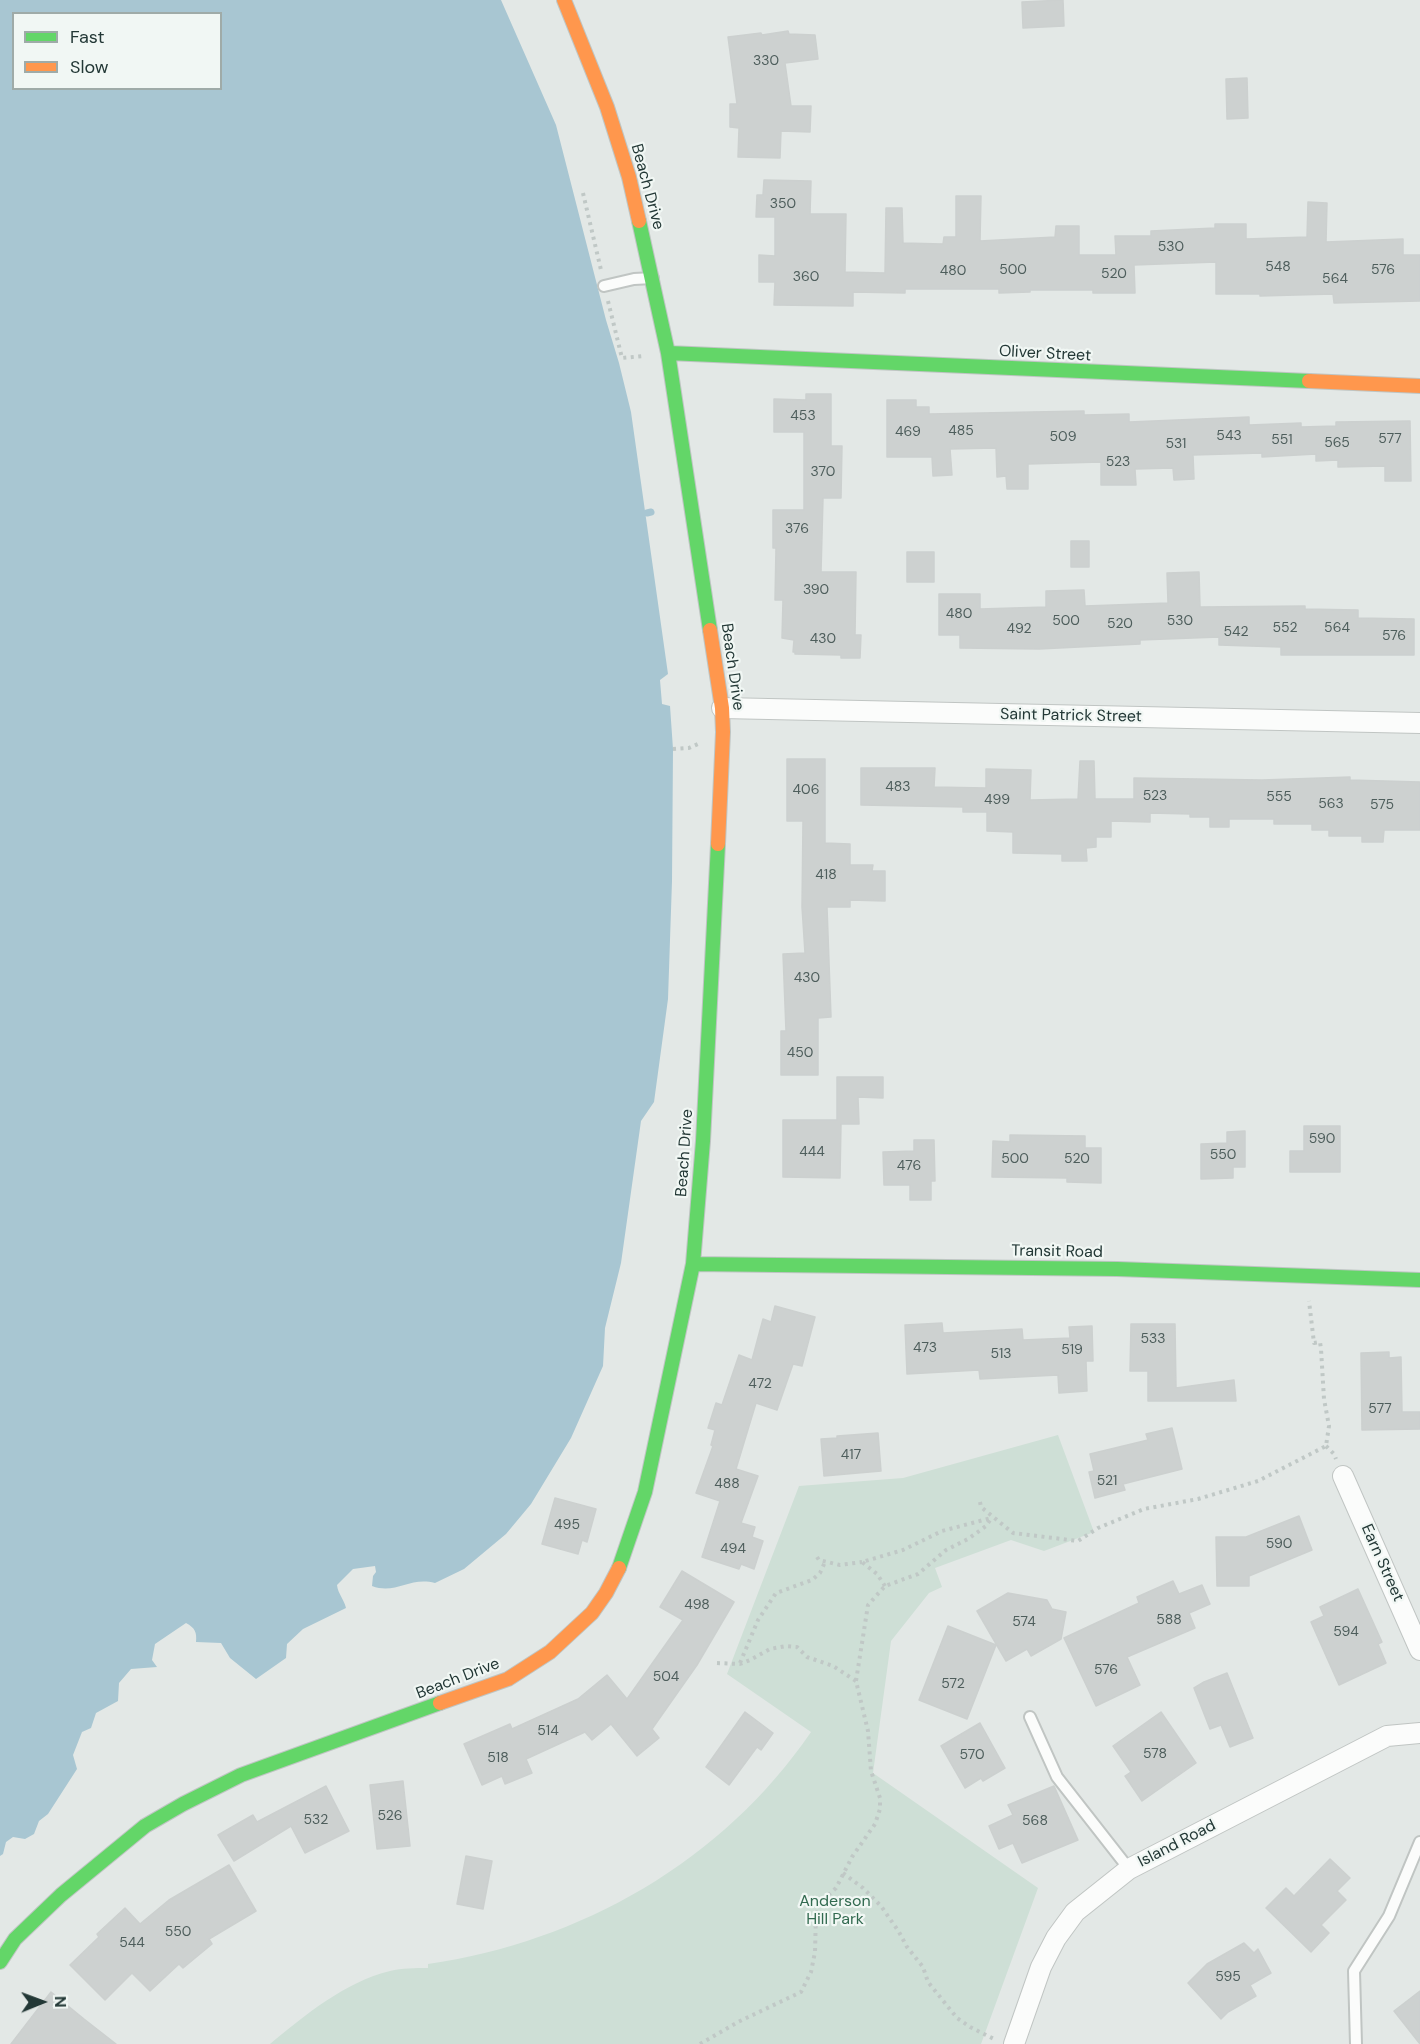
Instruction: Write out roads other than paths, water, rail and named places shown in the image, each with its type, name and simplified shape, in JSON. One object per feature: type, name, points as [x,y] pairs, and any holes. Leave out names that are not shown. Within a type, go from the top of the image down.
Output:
[{"type":"main road","name":"Beach Drive","points":[[0,1962],[15,1939],[61,1895],[107,1856],[155,1821],[202,1794],[241,1775],[508,1679],[550,1652],[592,1613],[606,1593],[623,1561],[645,1492],[693,1264],[703,1141],[723,708],[668,353],[653,278],[629,177],[610,117],[564,0]]},
{"type":"main road","name":"Oliver Street","points":[[668,353],[1420,386]]},
{"type":"main road","name":"Transit Road","points":[[693,1264],[1117,1269],[1420,1280]]},
{"type":"street","name":"Saint Patrick Street","points":[[723,708],[1420,723]]},
{"type":"street","name":"Earn Street","points":[[1343,1476],[1420,1650]]},
{"type":"street","name":"Island Road","points":[[1005,2042],[1056,1938],[1075,1912],[1129,1869],[1387,1737],[1420,1733]]},
{"type":"lane","points":[[604,286],[634,279],[653,278]]},
{"type":"lane","points":[[1030,1717],[1057,1776],[1129,1869]]},
{"type":"lane","points":[[1356,2044],[1354,1971],[1389,1916],[1420,1842]]},
{"type":"water","points":[[0,0],[501,0],[556,125],[619,363],[631,412],[668,674],[660,680],[662,704],[670,706],[673,749],[668,999],[654,1102],[641,1121],[621,1263],[605,1328],[603,1366],[571,1438],[531,1504],[506,1534],[464,1569],[435,1583],[426,1581],[381,1588],[372,1586],[376,1572],[375,1566],[353,1569],[337,1585],[346,1608],[303,1629],[287,1644],[286,1658],[256,1679],[230,1658],[221,1643],[196,1642],[195,1631],[186,1623],[155,1644],[152,1660],[157,1667],[131,1669],[119,1683],[118,1701],[96,1713],[91,1728],[82,1732],[73,1755],[77,1769],[48,1814],[39,1821],[34,1834],[25,1839],[13,1837],[6,1842],[3,1854],[0,1856]]},
{"type":"waterway","points":[[647,513],[651,512]]},
{"type":"park label","name":"Anderson Hill Park","points":[[835,1911]]}]
